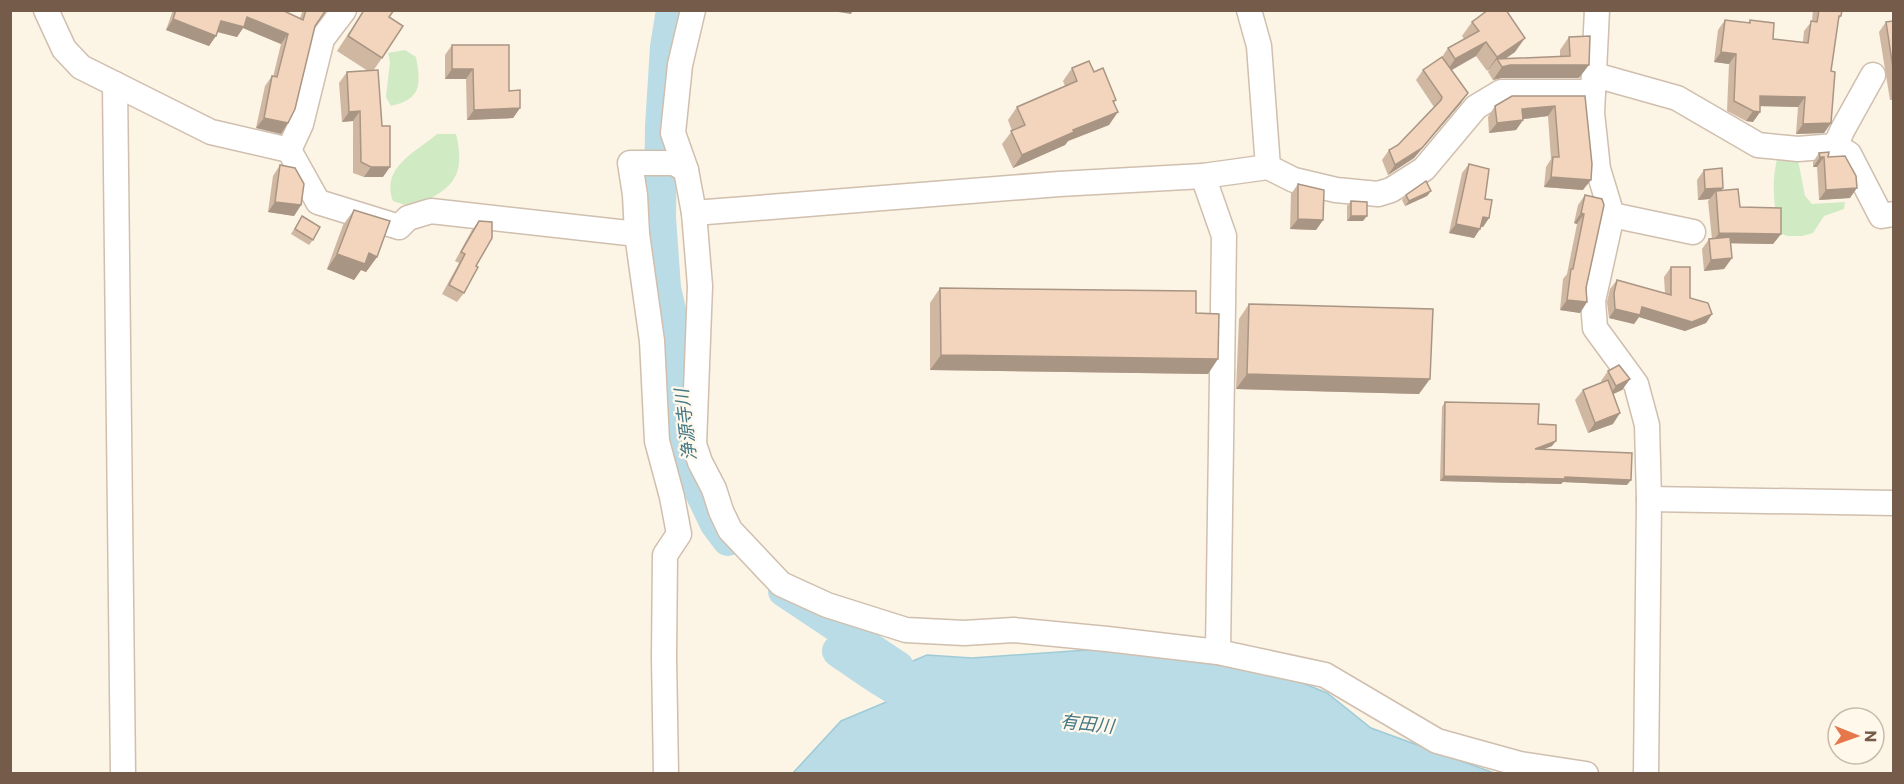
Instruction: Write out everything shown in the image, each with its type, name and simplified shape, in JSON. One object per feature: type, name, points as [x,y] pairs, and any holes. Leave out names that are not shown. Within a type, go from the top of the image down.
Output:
[{"type":"street","points":[[46,10],[64,48],[81,67],[211,132],[290,150],[318,202],[399,227],[408,218],[431,212],[637,234]]},
{"type":"street","points":[[290,150],[301,124],[322,39],[344,10]]},
{"type":"street","points":[[693,10],[680,65],[673,133],[694,213],[699,286],[694,444],[730,531],[781,584],[827,605],[906,630],[964,633],[1014,630],[1218,652],[1325,675],[1437,741],[1520,764],[1586,774]]},
{"type":"street","points":[[1249,10],[1259,46],[1268,167]]},
{"type":"street","points":[[1597,10],[1592,113],[1598,169],[1612,215],[1593,302],[1595,328],[1636,384],[1647,425],[1649,499],[1647,774]]},
{"type":"street","points":[[1836,146],[1873,75]]},
{"type":"street","points":[[115,84],[123,774]]},
{"type":"street","points":[[694,213],[1059,184],[1203,176],[1268,167],[1294,180],[1336,190],[1378,194],[1391,190],[1424,170],[1476,107],[1501,92],[1594,84],[1677,98],[1758,145],[1798,149],[1836,146],[1849,154],[1881,216],[1893,214]]},
{"type":"street","points":[[666,774],[665,555],[679,534],[657,441],[652,341],[630,163],[680,166]]},
{"type":"street","points":[[1203,176],[1224,236],[1218,652]]},
{"type":"street","points":[[1612,215],[1693,231]]},
{"type":"street","points":[[1649,499],[1893,503]]},
{"type":"green space","points":[[405,50],[416,57],[419,75],[417,89],[409,99],[391,106],[386,97],[390,62],[388,53]]},
{"type":"green space","points":[[437,134],[456,134],[459,162],[457,173],[452,181],[436,195],[411,207],[393,201],[391,189],[396,170],[402,162]]},
{"type":"green space","points":[[1786,155],[1798,160],[1805,196],[1812,204],[1845,202],[1844,209],[1824,216],[1813,233],[1802,236],[1787,236],[1780,233],[1778,224],[1774,196],[1775,168],[1777,159]]},
{"type":"water","name":"有田川","points":[[1101,649],[1278,673],[1327,693],[1371,728],[1494,773],[792,774],[841,721],[903,695],[907,681],[898,667],[927,655],[972,658]]},
{"type":"building","points":[[176,10],[282,10],[303,20],[306,10],[326,10],[315,26],[295,109],[288,123],[264,118],[272,76],[277,77],[288,34],[247,17],[244,27],[221,21],[216,36],[173,19]]},
{"type":"building","points":[[364,10],[394,10],[389,17],[403,26],[382,58],[348,36]]},
{"type":"building","points":[[1488,10],[1506,10],[1525,38],[1497,57],[1486,42],[1455,59],[1448,48],[1479,31],[1472,22]]},
{"type":"building","points":[[1819,10],[1842,10],[1839,16],[1831,71],[1835,72],[1831,123],[1803,124],[1805,97],[1760,96],[1760,112],[1753,111],[1734,101],[1736,54],[1721,52],[1725,20],[1774,23],[1773,39],[1808,43],[1811,21],[1817,22]]},
{"type":"building","points":[[1893,21],[1893,68],[1886,22]]},
{"type":"building","points":[[1590,36],[1589,65],[1510,65],[1502,67],[1497,59],[1570,56],[1569,37]]},
{"type":"building","points":[[452,45],[509,45],[509,91],[520,90],[520,108],[474,110],[473,69],[452,69]]},
{"type":"building","points":[[1442,57],[1468,93],[1422,148],[1395,165],[1389,150],[1398,145],[1441,100],[1442,97],[1423,70]]},
{"type":"building","points":[[1089,61],[1094,72],[1103,68],[1116,100],[1113,101],[1118,112],[1073,130],[1074,132],[1022,155],[1011,131],[1025,125],[1017,107],[1077,81],[1072,68]]},
{"type":"building","points":[[378,70],[382,126],[390,126],[390,167],[371,167],[361,162],[360,111],[349,112],[347,72]]},
{"type":"building","points":[[1512,96],[1585,96],[1592,164],[1591,180],[1551,177],[1553,157],[1559,157],[1555,106],[1522,109],[1523,120],[1497,123],[1495,106]]},
{"type":"building","points":[[1829,152],[1828,157],[1845,156],[1856,176],[1857,188],[1826,190],[1824,157],[1820,157],[1819,153]]},
{"type":"building","points":[[1469,164],[1489,169],[1485,199],[1492,200],[1489,218],[1483,217],[1480,229],[1456,224]]},
{"type":"building","points":[[280,165],[295,168],[304,184],[301,205],[275,202]]},
{"type":"building","points":[[1722,168],[1723,188],[1705,189],[1704,170]]},
{"type":"building","points":[[1426,181],[1431,191],[1409,201],[1406,195]]},
{"type":"building","points":[[1298,184],[1324,190],[1323,220],[1298,219]]},
{"type":"building","points":[[1738,189],[1740,207],[1781,208],[1781,234],[1719,233],[1716,191]]},
{"type":"building","points":[[1585,195],[1602,199],[1604,205],[1586,288],[1587,302],[1567,300],[1571,269],[1573,269],[1584,214],[1581,213]]},
{"type":"building","points":[[1351,201],[1367,202],[1367,216],[1351,216]]},
{"type":"building","points":[[354,210],[390,221],[377,257],[369,253],[365,264],[337,254]]},
{"type":"building","points":[[302,216],[320,227],[313,240],[295,229]]},
{"type":"building","points":[[479,221],[492,222],[492,238],[464,293],[449,285],[465,254],[461,252]]},
{"type":"building","points":[[1730,237],[1732,258],[1711,260],[1709,239]]},
{"type":"building","points":[[1671,267],[1690,267],[1690,298],[1708,303],[1712,314],[1692,322],[1642,307],[1640,315],[1615,309],[1614,293],[1617,280],[1671,295]]},
{"type":"building","points":[[940,288],[1196,291],[1196,313],[1219,314],[1218,359],[941,355]]},
{"type":"building","points":[[1249,304],[1433,309],[1430,379],[1247,374]]},
{"type":"building","points":[[1619,365],[1630,379],[1616,386],[1608,371]]},
{"type":"building","points":[[1608,380],[1620,413],[1595,423],[1583,390]]},
{"type":"building","points":[[1445,402],[1539,404],[1538,424],[1556,425],[1556,441],[1535,449],[1632,453],[1631,480],[1444,476]]},
{"type":"waterway","name":"浄源寺川","points":[[672,10],[666,47],[661,127],[660,218],[665,288],[673,324],[684,439],[690,470],[716,524],[728,540]]},
{"type":"waterway","name":"浄源寺川","points":[[784,591],[898,667],[838,651],[900,691],[942,707]]}]
